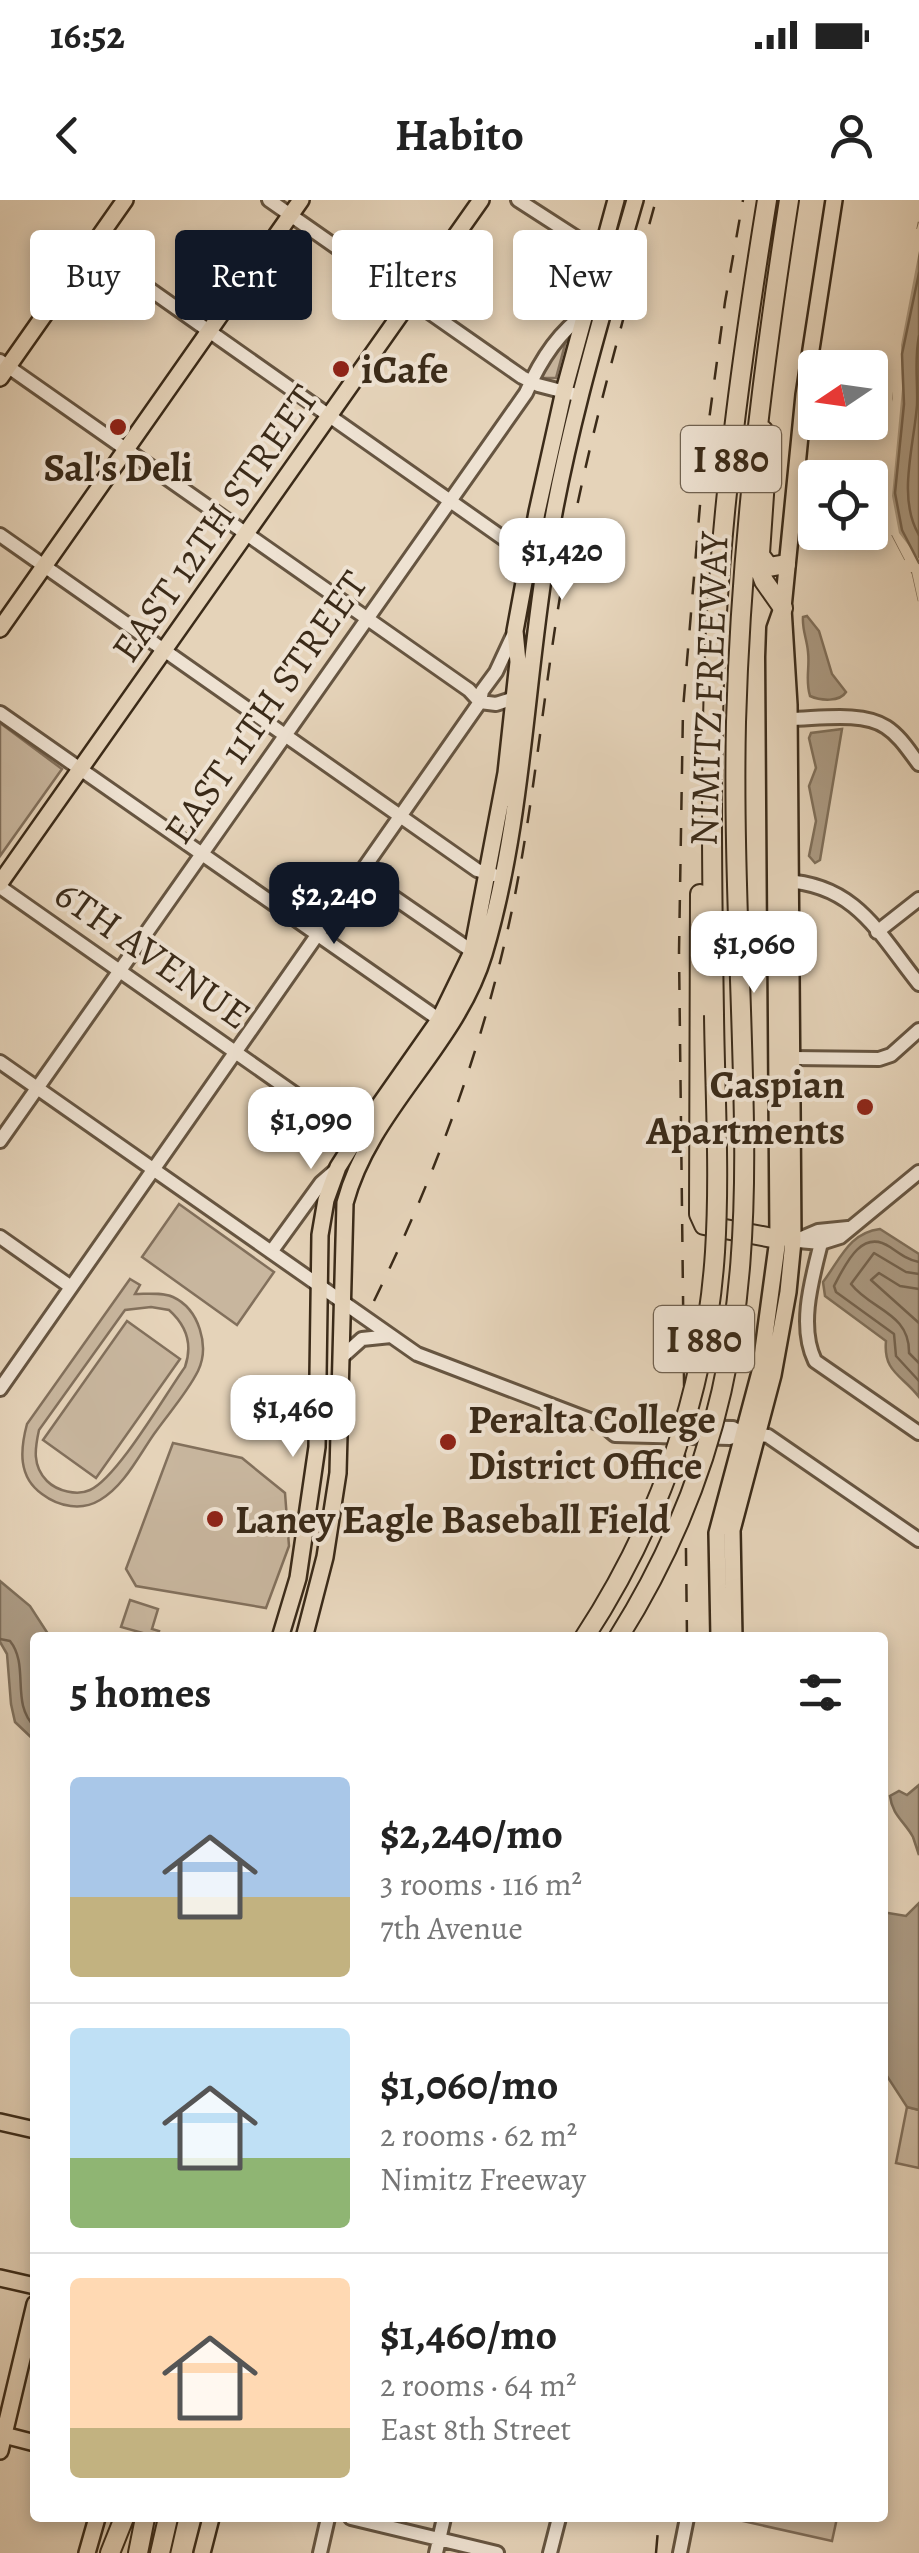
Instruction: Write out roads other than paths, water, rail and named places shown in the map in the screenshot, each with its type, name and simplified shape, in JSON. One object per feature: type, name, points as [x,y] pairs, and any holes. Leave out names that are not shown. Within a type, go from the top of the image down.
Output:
[{"type":"highway","name":"NIMITZ FREEWAY","points":[[588,1632],[652,1512],[679,1440],[703,1346],[716,1233],[712,719],[728,480],[767,200]]},
{"type":"highway","name":"NIMITZ FREEWAY","points":[[621,1632],[653,1577],[686,1506],[711,1434],[738,1308],[744,1232],[736,726],[742,577],[759,403],[789,200]]},
{"type":"highway","points":[[759,403],[767,451],[758,553],[764,581],[782,608]]},
{"type":"highway","points":[[758,553],[769,568],[786,564]]},
{"type":"highway","points":[[712,719],[703,812],[700,924],[699,1214],[704,1225],[786,1240]]},
{"type":"highway","points":[[110,2553],[122,2522]]},
{"type":"highway","points":[[138,2553],[144,2522]]},
{"type":"highway","points":[[160,2553],[167,2522]]},
{"type":"main road","points":[[104,230],[125,200]]},
{"type":"main road","points":[[0,629],[301,200]]},
{"type":"main road","name":"EAST 12TH STREET","points":[[460,230],[481,200]]},
{"type":"main road","points":[[612,230],[616,200]]},
{"type":"main road","points":[[622,230],[635,200]]},
{"type":"main road","points":[[719,1632],[717,1534],[780,1337],[786,1240],[784,881],[789,719],[782,608],[804,396],[834,200]]},
{"type":"main road","points":[[3,368],[38,320]]},
{"type":"main road","name":"EAST 12TH STREET","points":[[0,885],[396,320]]},
{"type":"main road","points":[[495,875],[515,698],[515,631],[538,553],[584,320]]},
{"type":"main road","points":[[572,393],[592,320]]},
{"type":"main road","points":[[282,1632],[298,1578],[317,1447],[322,1216],[338,1167],[362,1141],[444,1023],[477,954],[530,688],[538,553]]},
{"type":"main road","points":[[782,608],[774,628],[774,657],[793,1058],[786,1211]]},
{"type":"main road","points":[[306,1632],[325,1557],[338,1472],[345,1203],[362,1141]]},
{"type":"main road","points":[[734,1632],[732,1530],[776,1272],[786,1240]]},
{"type":"main road","points":[[0,2122],[30,2129]]},
{"type":"main road","points":[[0,2278],[30,2285]]},
{"type":"main road","points":[[30,2324],[1,2440],[30,2442]]},
{"type":"main road","points":[[86,2553],[97,2522]]},
{"type":"main road","points":[[98,2522],[98,2553]]},
{"type":"main road","points":[[202,2553],[210,2522]]},
{"type":"street","points":[[269,200],[332,244]]},
{"type":"street","points":[[518,200],[564,230]]},
{"type":"street","points":[[155,294],[516,548],[538,553]]},
{"type":"street","points":[[441,320],[531,382],[572,393]]},
{"type":"street","name":"EAST 11TH STREET","points":[[0,1141],[449,502],[564,331],[578,320]]},
{"type":"street","points":[[3,368],[469,690],[480,702],[492,704],[515,698],[530,688]]},
{"type":"street","points":[[0,535],[477,870],[495,875]]},
{"type":"street","points":[[0,1389],[480,702],[482,691],[496,672],[515,631]]},
{"type":"street","points":[[0,713],[444,1023]]},
{"type":"street","points":[[789,719],[879,724],[900,740],[919,764]]},
{"type":"street","points":[[360,874],[477,954]]},
{"type":"street","points":[[784,881],[836,893],[853,903],[919,984]]},
{"type":"street","name":"6TH AVENUE","points":[[0,885],[362,1141]]},
{"type":"street","points":[[877,932],[919,899]]},
{"type":"street","points":[[793,1058],[879,1058],[891,1054],[919,1030]]},
{"type":"street","points":[[0,1062],[429,1360],[603,1426],[733,1428],[771,1437],[919,1540]]},
{"type":"street","points":[[272,1252],[321,1183],[338,1167]]},
{"type":"street","points":[[786,1240],[840,1237],[919,1172]]},
{"type":"street","points":[[786,1211],[820,1237]]},
{"type":"street","points":[[0,1237],[71,1287]]},
{"type":"street","points":[[820,1237],[810,1290],[808,1347],[815,1361],[919,1433]]},
{"type":"street","points":[[343,1356],[362,1339],[391,1336]]},
{"type":"street","points":[[320,2553],[327,2522]]},
{"type":"street","points":[[363,2522],[438,2546],[497,2553]]},
{"type":"street","points":[[550,2553],[557,2522]]},
{"type":"street","points":[[680,2553],[687,2522]]},
{"type":"water","points":[[919,222],[919,601],[913,574],[892,534],[889,453],[894,404],[892,354]]},
{"type":"water","points":[[807,616],[819,631],[832,674],[846,692],[839,698],[810,696],[803,622]]},
{"type":"water","points":[[842,729],[820,860],[815,863],[809,856],[816,821],[809,786],[816,768],[809,738],[811,733]]},
{"type":"water","points":[[880,1229],[919,1254],[919,1397],[891,1367],[886,1341],[825,1296],[823,1282],[847,1248],[869,1231]]},
{"type":"water","points":[[0,1581],[30,1606],[47,1632],[30,1632],[30,1736],[15,1722],[7,1654],[0,1642]]},
{"type":"water","points":[[919,1785],[919,1855],[890,1796],[899,1791],[907,1795]]},
{"type":"water","points":[[919,1903],[919,2110],[907,2107],[888,2078],[888,1913],[906,1916]]},
{"type":"railway","points":[[374,1301],[439,1153],[490,1000],[523,852],[560,595],[577,508],[608,375],[656,200]]},
{"type":"railway","points":[[687,1632],[679,952],[683,709],[704,457],[743,200]]},
{"type":"railway","points":[[656,2553],[659,2522]]},
{"type":"place","name":"iCafe","points":[[341,369]]},
{"type":"place","name":"Sal's Deli","points":[[118,427]]},
{"type":"place","name":"Caspian Apartments","points":[[865,1107]]},
{"type":"place","name":"Peralta College District Office","points":[[448,1442]]},
{"type":"place","name":"Laney Eagle Baseball Field","points":[[215,1519]]}]
